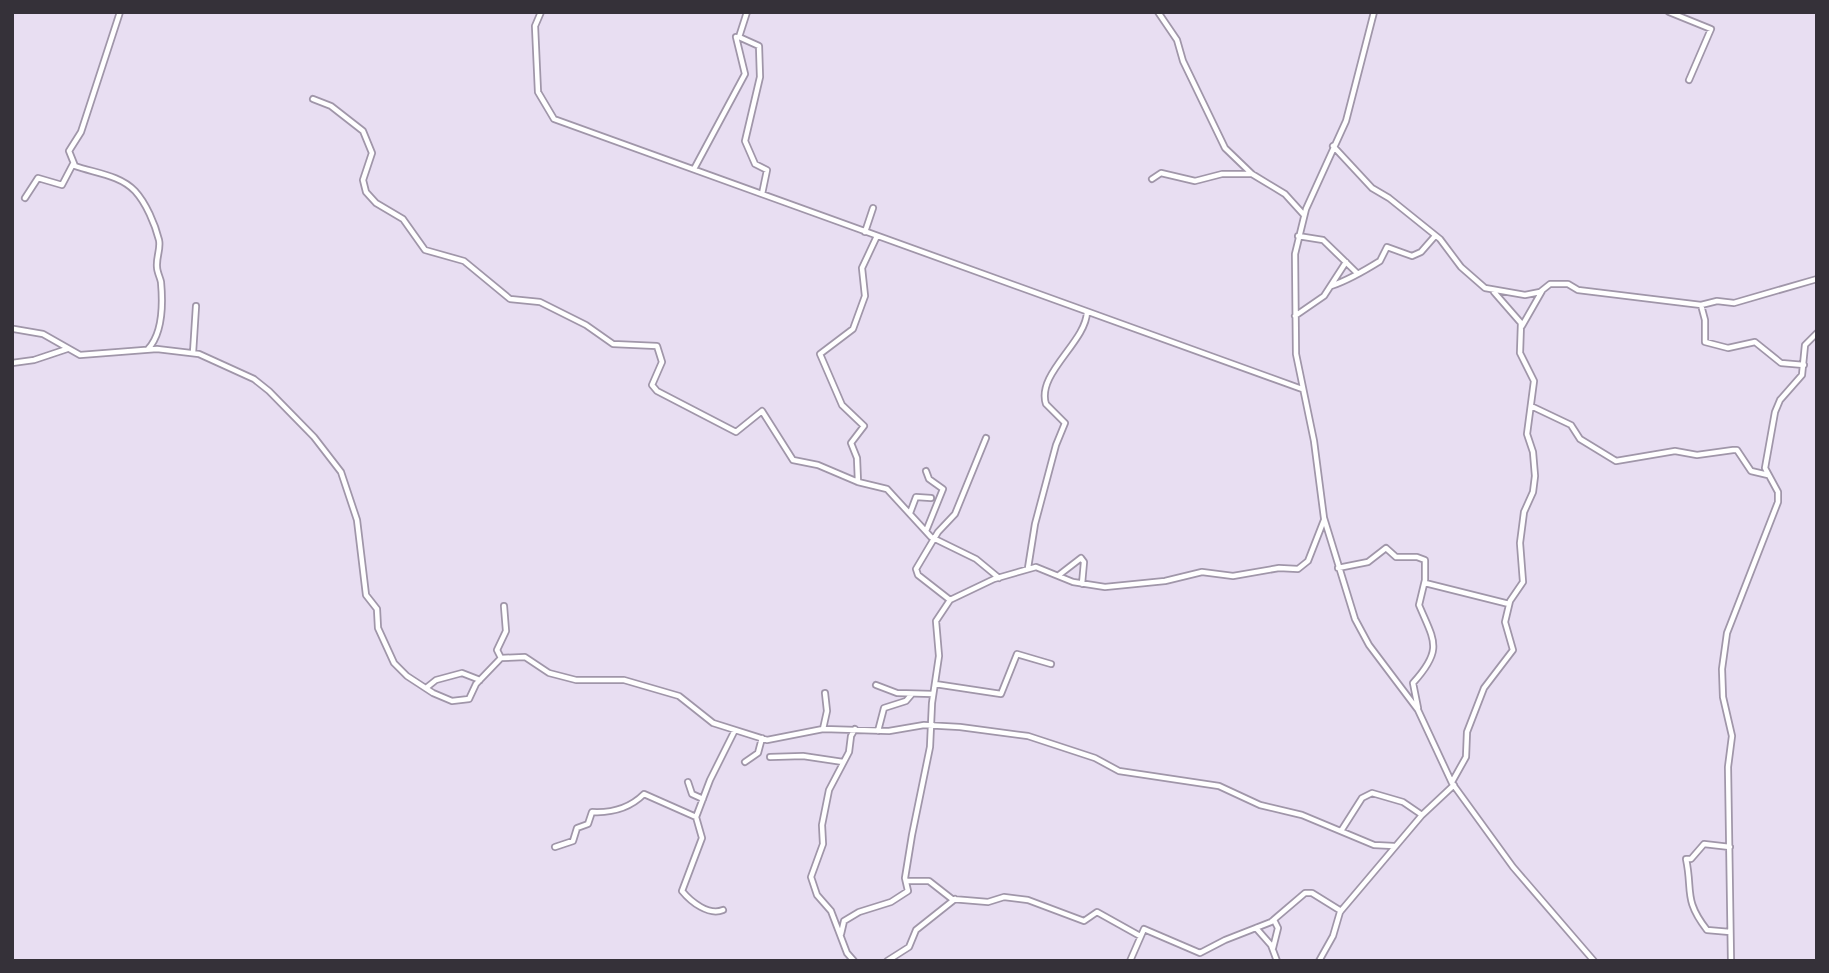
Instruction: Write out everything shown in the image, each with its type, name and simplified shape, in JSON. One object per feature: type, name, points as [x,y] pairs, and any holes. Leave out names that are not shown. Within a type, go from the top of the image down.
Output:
[{"type":"street","points":[[25,198],[38,178],[62,185],[73,164],[70,149],[81,132],[120,12]]},
{"type":"street","points":[[541,12],[535,26],[537,86],[540,98],[551,117],[1301,389]]},
{"type":"street","points":[[747,12],[739,37],[759,46],[761,72],[745,142],[755,164],[767,170],[762,194]]},
{"type":"street","points":[[1158,12],[1177,40],[1183,61],[1221,141],[1252,174],[1284,193],[1297,208],[1305,212]]},
{"type":"street","points":[[1374,12],[1355,77],[1349,111],[1305,212],[1298,236],[1293,275],[1301,389],[1314,441],[1324,518],[1355,619],[1369,645],[1418,710],[1453,784],[1513,867],[1594,961]]},
{"type":"street","points":[[1669,12],[1711,28],[1689,80]]},
{"type":"street","points":[[694,169],[745,74],[736,37]]},
{"type":"street","points":[[313,99],[331,106],[363,131],[372,153],[363,180],[366,192],[376,203],[403,219],[425,250],[464,261],[510,299],[540,302],[586,325],[613,344],[657,346],[662,362],[652,386],[657,391],[736,432],[762,411],[793,460],[818,464],[858,482],[887,489],[934,539],[976,559],[999,578]]},
{"type":"street","points":[[1333,146],[1372,188],[1389,198],[1435,236],[1463,269],[1485,288],[1494,292],[1525,295],[1542,291]]},
{"type":"street","points":[[73,164],[110,176],[133,189],[143,202],[156,233],[160,243],[157,268],[161,279],[162,316],[156,339],[148,350]]},
{"type":"street","points":[[1152,179],[1161,173],[1195,181],[1222,174],[1252,174]]},
{"type":"street","points":[[865,232],[873,208]]},
{"type":"street","points":[[858,482],[858,458],[851,443],[864,426],[842,405],[820,354],[853,329],[865,296],[862,268],[877,236]]},
{"type":"street","points":[[1298,236],[1323,240],[1358,274]]},
{"type":"street","points":[[1331,286],[1380,261],[1387,247],[1412,256],[1420,252],[1435,236]]},
{"type":"street","points":[[1295,316],[1319,301],[1346,262]]},
{"type":"street","points":[[1319,961],[1333,936],[1341,911],[1394,846],[1453,784],[1466,757],[1466,732],[1484,688],[1513,650],[1505,625],[1509,604],[1523,582],[1520,543],[1524,512],[1534,486],[1533,452],[1527,434],[1534,381],[1520,353],[1522,327],[1542,291],[1550,284],[1568,284],[1578,290],[1701,306],[1717,301],[1734,303],[1817,279]]},
{"type":"street","points":[[1494,292],[1522,327]]},
{"type":"street","points":[[193,353],[196,306]]},
{"type":"street","points":[[1701,306],[1707,342],[1728,348],[1755,341],[1781,363],[1804,365]]},
{"type":"street","points":[[1028,568],[1035,524],[1056,444],[1065,423],[1046,404],[1046,389],[1051,376],[1084,323],[1087,312]]},
{"type":"street","points":[[14,329],[37,332],[80,355],[148,350],[193,353],[214,358],[269,391],[314,437],[340,470],[357,520],[366,569],[365,589],[378,611],[378,628],[394,663],[426,688],[452,701],[469,699],[480,680],[501,658],[525,657],[549,673],[576,680],[624,680],[679,696],[713,723],[773,740],[823,729],[878,731],[932,725],[1037,738],[1095,758],[1123,772],[1219,786],[1260,804],[1302,816],[1374,845],[1394,846]]},
{"type":"street","points":[[1731,961],[1727,767],[1732,736],[1724,702],[1722,663],[1727,633],[1778,502],[1778,492],[1768,475],[1766,453],[1775,412],[1780,400],[1802,375],[1807,340],[1817,333]]},
{"type":"street","points":[[12,363],[34,360],[68,349]]},
{"type":"street","points":[[1531,406],[1571,425],[1579,438],[1610,459],[1623,461],[1633,455],[1675,451],[1697,455],[1737,450],[1747,468],[1768,475]]},
{"type":"street","points":[[950,600],[916,572],[934,539],[955,514],[986,438]]},
{"type":"street","points":[[926,471],[928,478],[943,489],[926,532]]},
{"type":"street","points":[[910,513],[916,497],[931,498]]},
{"type":"street","points":[[841,934],[844,922],[857,912],[907,893],[906,881],[932,725],[933,694],[939,656],[936,621],[950,600],[1028,568],[1045,568],[1082,584],[1123,586],[1141,581],[1174,579],[1196,572],[1217,572],[1233,576],[1279,568],[1298,569],[1308,561],[1324,518]]},
{"type":"street","points":[[1338,568],[1372,561],[1387,548],[1396,557],[1423,558],[1425,583],[1419,605],[1434,637],[1428,666],[1413,683],[1418,710]]},
{"type":"street","points":[[1058,575],[1081,558],[1084,562],[1082,584]]},
{"type":"street","points":[[1425,583],[1509,604]]},
{"type":"street","points":[[501,658],[497,650],[507,626],[504,606]]},
{"type":"street","points":[[935,684],[1001,694],[1017,654],[1051,664]]},
{"type":"street","points":[[426,688],[436,680],[462,673],[480,680]]},
{"type":"street","points":[[876,685],[912,694],[933,694]]},
{"type":"street","points":[[823,729],[827,707],[825,694]]},
{"type":"street","points":[[878,731],[884,708],[906,701],[912,694]]},
{"type":"street","points":[[854,961],[847,953],[831,911],[817,895],[811,877],[823,844],[822,825],[828,792],[849,752],[851,736],[855,729]]},
{"type":"street","points":[[723,909],[718,912],[704,908],[683,892],[702,839],[696,817],[735,730]]},
{"type":"street","points":[[746,762],[758,753],[762,738]]},
{"type":"street","points":[[770,757],[803,756],[843,762]]},
{"type":"street","points":[[688,782],[692,794],[703,799]]},
{"type":"street","points":[[1341,831],[1362,798],[1371,793],[1403,802],[1422,815]]},
{"type":"street","points":[[555,847],[572,842],[577,828],[588,824],[592,812],[606,814],[620,810],[644,794],[696,817]]},
{"type":"street","points":[[1730,847],[1704,844],[1693,858],[1686,859],[1688,896],[1700,919],[1707,930],[1730,932]]},
{"type":"street","points":[[906,881],[929,881],[943,894],[956,899],[988,902],[1004,897],[1051,906],[1084,921],[1097,912],[1140,936]]},
{"type":"street","points":[[1130,961],[1143,930],[1147,929],[1188,950],[1200,953],[1274,920],[1279,912],[1291,907],[1308,892],[1341,911]]},
{"type":"street","points":[[887,961],[909,947],[916,930],[956,899]]},
{"type":"street","points":[[1273,948],[1278,928],[1274,920]]},
{"type":"street","points":[[1256,928],[1273,948],[1277,961]]},
{"type":"street","points":[[1198,961],[1200,953]]}]
